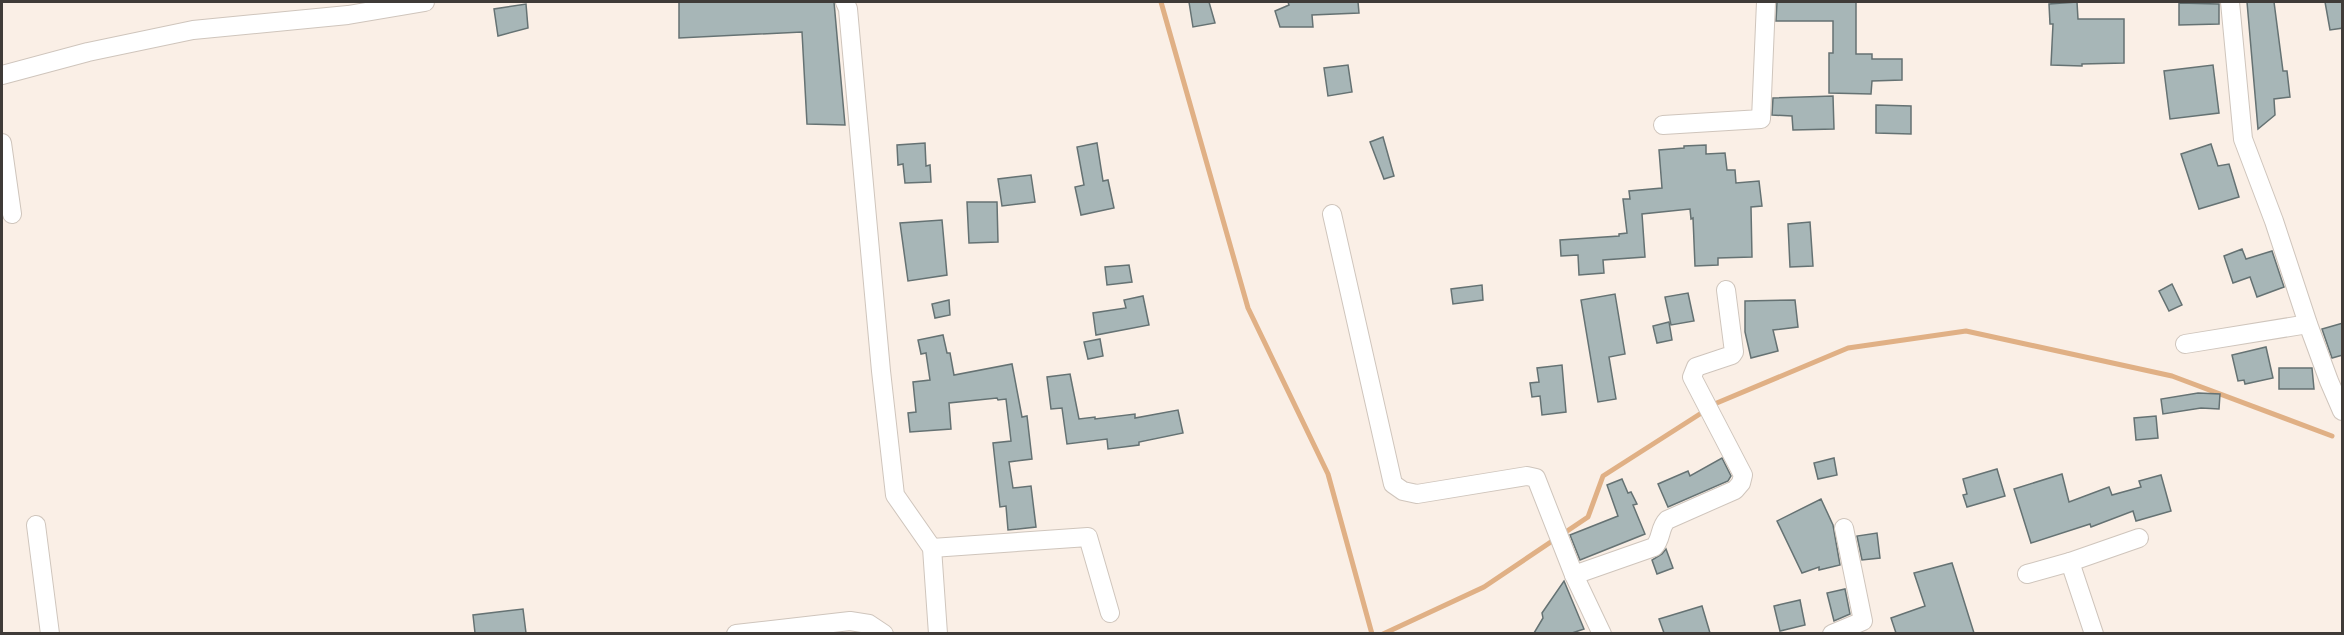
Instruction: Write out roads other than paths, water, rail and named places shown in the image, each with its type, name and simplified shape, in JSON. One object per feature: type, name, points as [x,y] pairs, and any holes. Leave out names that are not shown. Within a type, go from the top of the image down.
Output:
[{"type":"street","points":[[2,75],[88,52],[193,30],[346,8],[425,2]]},
{"type":"street","points":[[845,2],[848,9],[876,324],[895,495],[932,548],[938,633]]},
{"type":"street","points":[[1663,125],[1761,119],[1766,2]]},
{"type":"street","points":[[2230,2],[2243,139],[2308,324],[2343,411]]},
{"type":"street","points":[[2,143],[12,214]]},
{"type":"street","points":[[1332,214],[1393,484],[1403,491],[1417,494],[1527,476],[1536,478],[1574,575],[1602,633]]},
{"type":"street","points":[[1574,575],[1654,547],[1659,541],[1662,525],[1666,520],[1735,490],[1741,483],[1743,475],[1692,377],[1692,372],[1696,367],[1732,356],[1734,352],[1726,290]]},
{"type":"street","points":[[2185,344],[2308,324]]},
{"type":"street","points":[[36,525],[50,633]]},
{"type":"street","points":[[1832,633],[1863,621],[1844,528]]},
{"type":"street","points":[[932,548],[1088,537],[1110,613]]},
{"type":"street","points":[[2027,574],[2139,538]]},
{"type":"street","points":[[2070,562],[2094,633]]},
{"type":"street","points":[[736,633],[759,633],[850,621],[869,624],[884,633]]},
{"type":"waterway","points":[[1161,2],[1248,308],[1328,474],[1372,634]]},
{"type":"waterway","points":[[1712,405],[1848,348],[1966,331],[2172,376],[2332,436]]},
{"type":"waterway","points":[[1383,634],[1484,587],[1588,517],[1603,476],[1703,412]]}]
